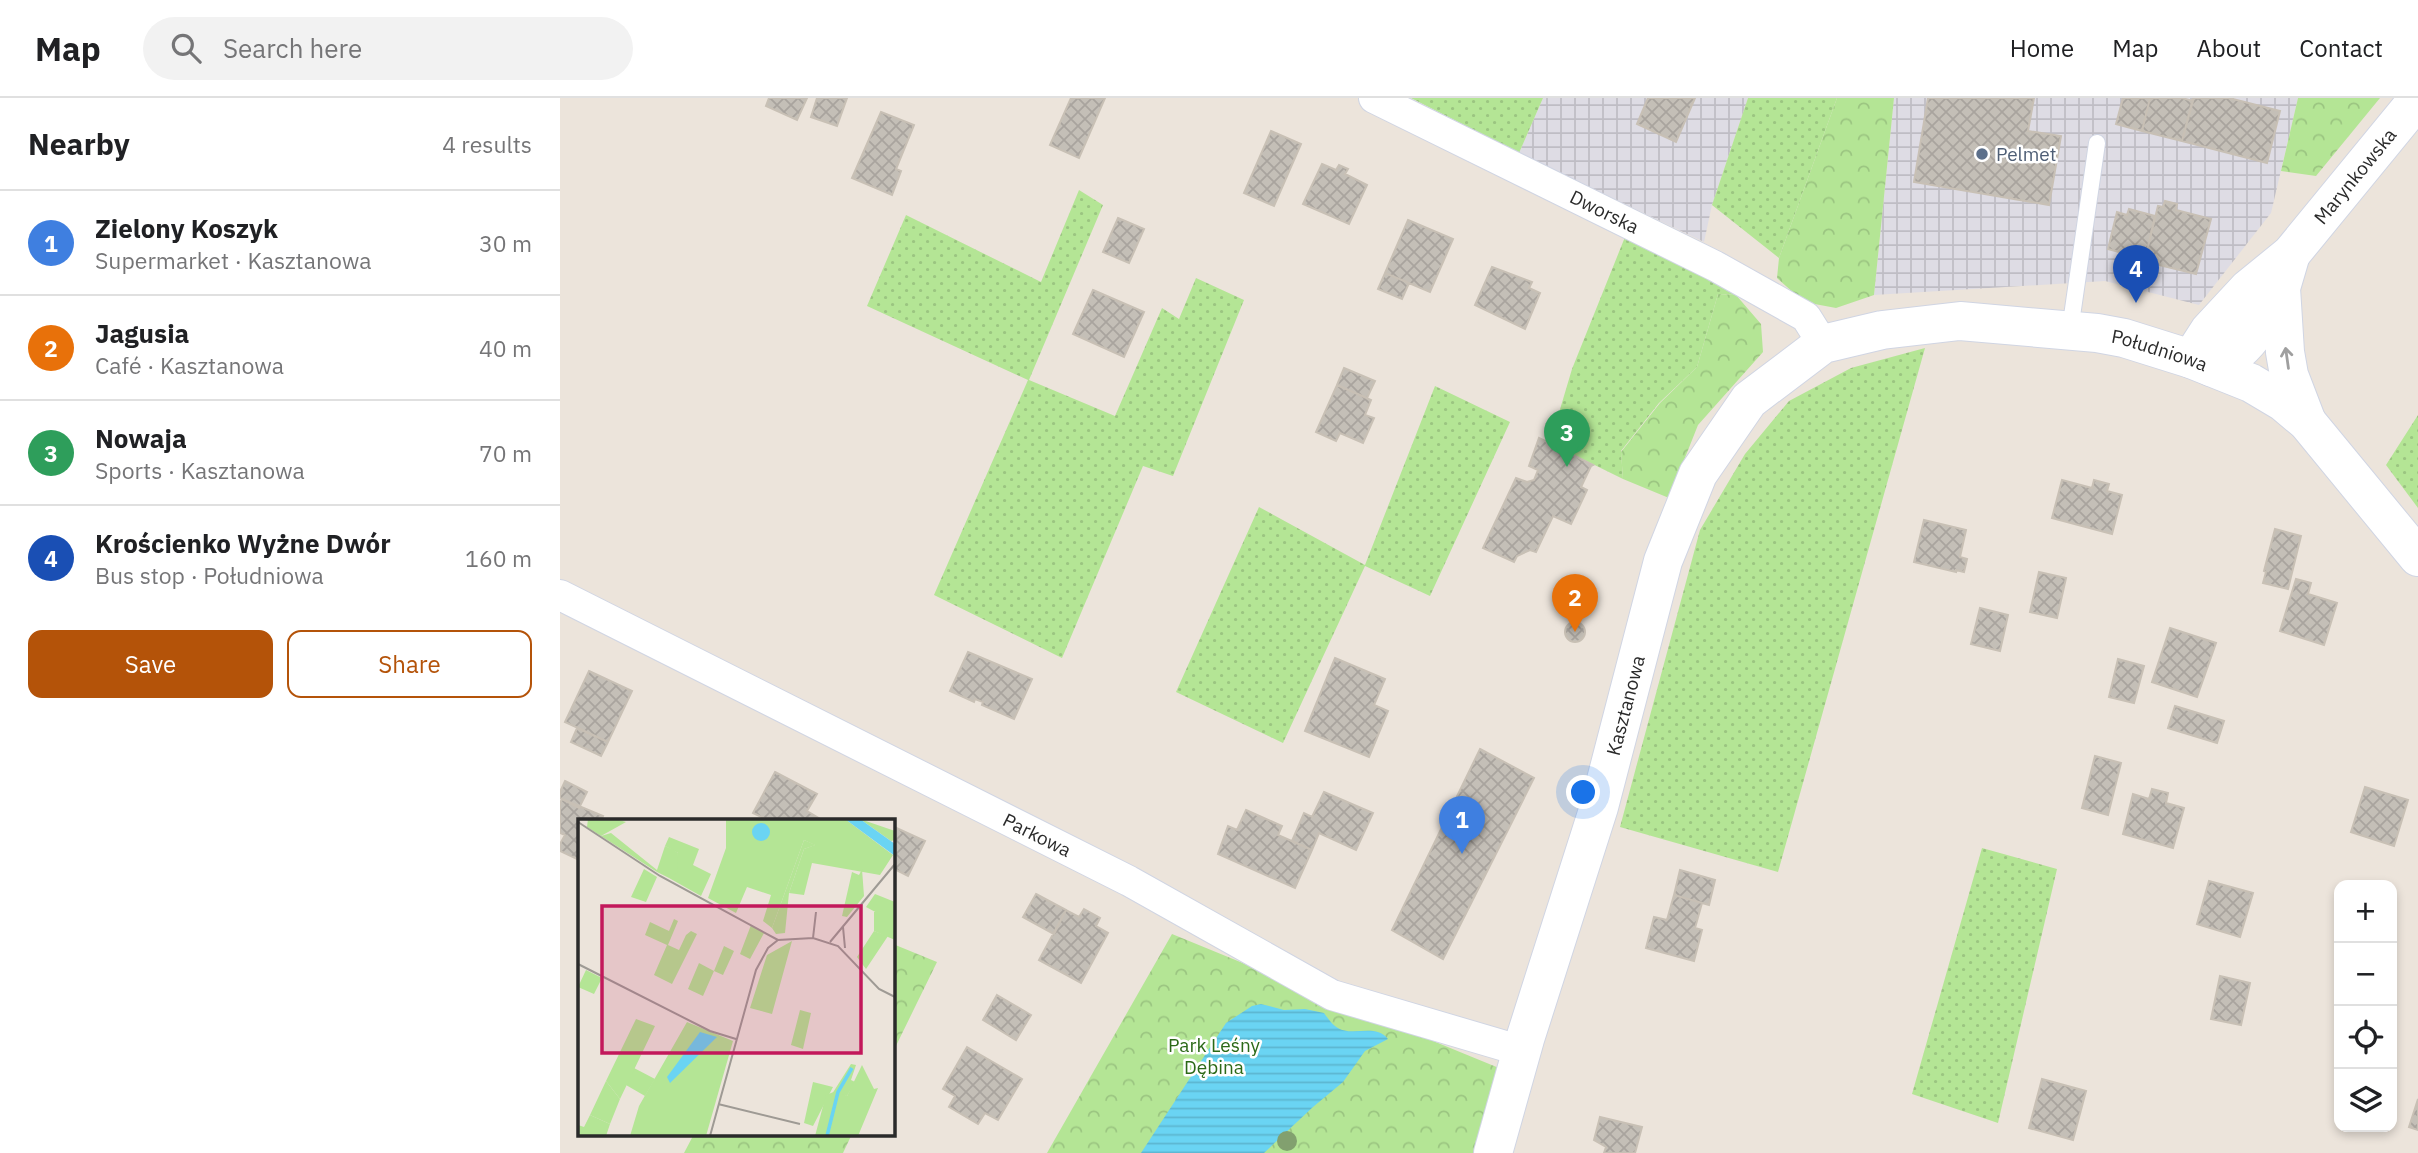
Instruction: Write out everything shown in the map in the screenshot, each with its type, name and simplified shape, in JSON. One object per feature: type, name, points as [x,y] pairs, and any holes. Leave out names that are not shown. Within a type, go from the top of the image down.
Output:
[{"type":"street","name":"Dworska","points":[[1374,98],[1715,266],[1806,317],[1823,344]]},
{"type":"street","name":"Marynkowska","points":[[2201,363],[2209,331],[2248,289],[2286,271],[2418,99]]},
{"type":"street","points":[[2286,271],[2285,352],[2289,375],[2307,422]]},
{"type":"street","name":"Południowa","points":[[1823,344],[1882,330],[1960,321],[2070,330],[2124,338],[2201,363],[2251,383],[2283,402],[2307,422],[2418,556]]},
{"type":"street","name":"Kasztanowa","points":[[1493,1153],[1522,1051],[1599,807],[1663,561],[1698,474],[1749,400],[1823,344]]},
{"type":"street","name":"Parkowa","points":[[560,595],[1129,881],[1332,995],[1522,1051]]},
{"type":"lane","points":[[2070,330],[2097,143]]},
{"type":"shaded area","points":[[1543,98],[1748,98],[1712,205],[1704,242],[1519,153]]},
{"type":"shaded area","points":[[1894,98],[2298,98],[2271,213],[2199,305],[2105,281],[1874,295]]},
{"type":"green space","points":[[1411,98],[1543,98],[1519,153]]},
{"type":"green space","points":[[1748,98],[1837,98],[1779,258],[1712,205]]},
{"type":"green space","points":[[1837,98],[1894,98],[1874,295],[1836,308],[1804,302],[1777,278],[1779,258]]},
{"type":"green space","points":[[2298,98],[2380,98],[2316,176],[2281,171]]},
{"type":"green space","points":[[1079,190],[1103,205],[1029,380],[1115,416],[1162,308],[1179,319],[1196,278],[1244,300],[1173,476],[1143,466],[1062,658],[934,595],[1028,380],[867,306],[906,215],[1041,282]]},
{"type":"green space","points":[[1625,237],[1736,295],[1718,294],[1697,367],[1659,403],[1621,451],[1623,479],[1550,443],[1572,369]]},
{"type":"green space","points":[[1718,294],[1736,295],[1761,324],[1763,352],[1698,425],[1669,498],[1623,479],[1621,452],[1660,403],[1697,367]]},
{"type":"green space","points":[[1925,348],[1778,872],[1620,827],[1700,530],[1745,454],[1789,401],[1851,368]]},
{"type":"green space","points":[[1435,386],[1510,422],[1430,596],[1365,566],[1283,743],[1176,692],[1259,507],[1365,565]]},
{"type":"green space","points":[[2418,415],[2418,508],[2386,465]]},
{"type":"green space","points":[[1982,848],[2057,869],[1998,1123],[1912,1094]]},
{"type":"green space","name":"Park Leśny Dębina","points":[[1172,934],[1499,1068],[1475,1153],[1047,1153]]},
{"type":"green space","points":[[894,944],[937,962],[894,1050]]},
{"type":"green space","points":[[693,1136],[851,1136],[843,1153],[684,1153]]},
{"type":"water","points":[[1261,1004],[1284,1010],[1305,1009],[1324,1013],[1341,1030],[1376,1032],[1388,1039],[1365,1051],[1343,1082],[1264,1153],[1141,1153],[1226,1023],[1252,1006]]},
{"type":"building","points":[[769,98],[807,98],[797,120],[766,106]]},
{"type":"building","points":[[817,98],[847,98],[837,126],[811,117]]},
{"type":"building","points":[[1071,98],[1105,98],[1079,158],[1050,145]]},
{"type":"building","points":[[1648,98],[1695,98],[1676,142],[1637,124]]},
{"type":"building","points":[[1928,98],[2034,98],[2028,131],[2061,136],[2049,205],[1914,182]]},
{"type":"building","points":[[2123,98],[2150,98],[2142,131],[2116,124]]},
{"type":"building","points":[[2150,98],[2182,98],[2193,101],[2182,141],[2142,131]]},
{"type":"building","points":[[2193,98],[2229,98],[2280,111],[2267,163],[2182,141]]},
{"type":"building","points":[[881,112],[914,125],[896,169],[901,171],[892,195],[852,178]]},
{"type":"building","points":[[1271,131],[1301,144],[1274,206],[1244,193]]},
{"type":"building","points":[[1322,164],[1336,170],[1339,165],[1348,169],[1345,174],[1367,185],[1349,224],[1303,204]]},
{"type":"building","points":[[2165,201],[2177,204],[2176,210],[2211,219],[2196,274],[2145,259],[2158,206],[2163,207]]},
{"type":"building","points":[[2129,209],[2155,216],[2145,259],[2108,249],[2117,212],[2127,215]]},
{"type":"building","points":[[1118,218],[1144,229],[1129,263],[1103,252]]},
{"type":"building","points":[[1408,220],[1453,239],[1430,292],[1385,273]]},
{"type":"building","points":[[1492,267],[1532,282],[1529,288],[1540,293],[1525,329],[1475,305]]},
{"type":"building","points":[[1385,273],[1409,283],[1402,299],[1378,289]]},
{"type":"building","points":[[1093,290],[1144,312],[1124,357],[1073,334]]},
{"type":"building","points":[[1344,368],[1375,381],[1367,398],[1337,385]]},
{"type":"building","points":[[1337,385],[1371,400],[1365,415],[1374,418],[1363,443],[1340,433],[1336,441],[1316,432]]},
{"type":"building","points":[[1539,438],[1593,465],[1581,487],[1587,490],[1571,524],[1553,516],[1536,552],[1530,550],[1517,556],[1514,562],[1483,548],[1516,478],[1527,482],[1534,480],[1538,470],[1529,466]]},
{"type":"building","points":[[2062,480],[2092,488],[2094,480],[2109,484],[2107,491],[2122,495],[2112,534],[2052,518]]},
{"type":"building","points":[[1924,520],[1966,530],[1960,557],[1967,559],[1964,572],[1914,562]]},
{"type":"building","points":[[2275,529],[2301,536],[2288,589],[2263,583]]},
{"type":"building","points":[[2039,572],[2066,578],[2057,618],[2030,612]]},
{"type":"building","points":[[2296,579],[2311,583],[2308,594],[2337,603],[2324,645],[2280,631]]},
{"type":"building","points":[[1980,608],[2008,615],[2000,651],[1971,644]]},
{"type":"building","points":[[1575,622],[1582,625],[1585,632],[1582,639],[1575,642],[1568,639],[1565,632],[1568,625]]},
{"type":"building","points":[[2170,628],[2216,643],[2197,697],[2152,682]]},
{"type":"building","points":[[968,652],[1032,679],[1014,719],[982,705],[983,702],[975,699],[974,702],[950,691]]},
{"type":"building","points":[[1335,658],[1385,679],[1374,705],[1388,711],[1369,757],[1305,731]]},
{"type":"building","points":[[2118,659],[2144,666],[2134,703],[2109,697]]},
{"type":"building","points":[[589,671],[632,691],[608,742],[565,722]]},
{"type":"building","points":[[2175,706],[2224,721],[2217,743],[2168,728]]},
{"type":"building","points":[[577,728],[608,742],[601,756],[571,742]]},
{"type":"building","points":[[1480,749],[1534,778],[1443,959],[1392,930]]},
{"type":"building","points":[[2095,756],[2121,763],[2108,815],[2082,808]]},
{"type":"building","points":[[775,772],[817,794],[807,811],[820,819],[766,819],[753,813]]},
{"type":"building","points":[[565,781],[587,792],[579,808],[560,798]]},
{"type":"building","points":[[2365,787],[2408,800],[2394,846],[2351,832]]},
{"type":"building","points":[[2152,789],[2168,793],[2166,803],[2184,808],[2173,848],[2123,834],[2133,794],[2149,799]]},
{"type":"building","points":[[1324,792],[1373,813],[1356,850],[1319,833],[1312,850],[1292,841],[1304,813],[1312,817]]},
{"type":"building","points":[[562,799],[603,816],[602,819],[578,819],[578,860],[560,851],[565,835],[560,833]]},
{"type":"building","points":[[1246,810],[1282,826],[1278,835],[1312,850],[1295,888],[1218,854],[1228,826],[1237,830]]},
{"type":"building","points":[[894,827],[925,841],[908,876],[894,869]]},
{"type":"building","points":[[1680,870],[1715,880],[1709,905],[1674,895]]},
{"type":"building","points":[[2209,881],[2253,893],[2240,937],[2197,924]]},
{"type":"building","points":[[1036,894],[1066,910],[1054,934],[1023,917]]},
{"type":"building","points":[[1674,895],[1702,903],[1695,928],[1702,930],[1694,961],[1646,948],[1654,917],[1667,920]]},
{"type":"building","points":[[1084,909],[1100,918],[1096,926],[1108,933],[1081,983],[1039,960],[1066,910],[1079,917]]},
{"type":"building","points":[[2220,976],[2250,983],[2241,1025],[2211,1019]]},
{"type":"building","points":[[997,995],[1031,1015],[1016,1040],[983,1020]]},
{"type":"building","points":[[967,1047],[1022,1079],[998,1120],[985,1113],[978,1124],[949,1107],[955,1096],[943,1089]]},
{"type":"building","points":[[2042,1079],[2086,1091],[2073,1140],[2029,1128]]},
{"type":"building","points":[[2418,1099],[2418,1130],[2409,1127]]},
{"type":"building","points":[[1600,1117],[1642,1127],[1635,1153],[1604,1153],[1606,1147],[1594,1140]]},
{"type":"place","name":"Pelmet","points":[[1982,154]]},
{"type":"place","name":"Krościenko Wyżne Dwór","points":[[2136,303]]},
{"type":"place","name":"Nowaja","points":[[1567,467]]},
{"type":"place","name":"Jagusia","points":[[1575,632]]},
{"type":"place","name":"Zielony Koszyk","points":[[1462,854]]}]
